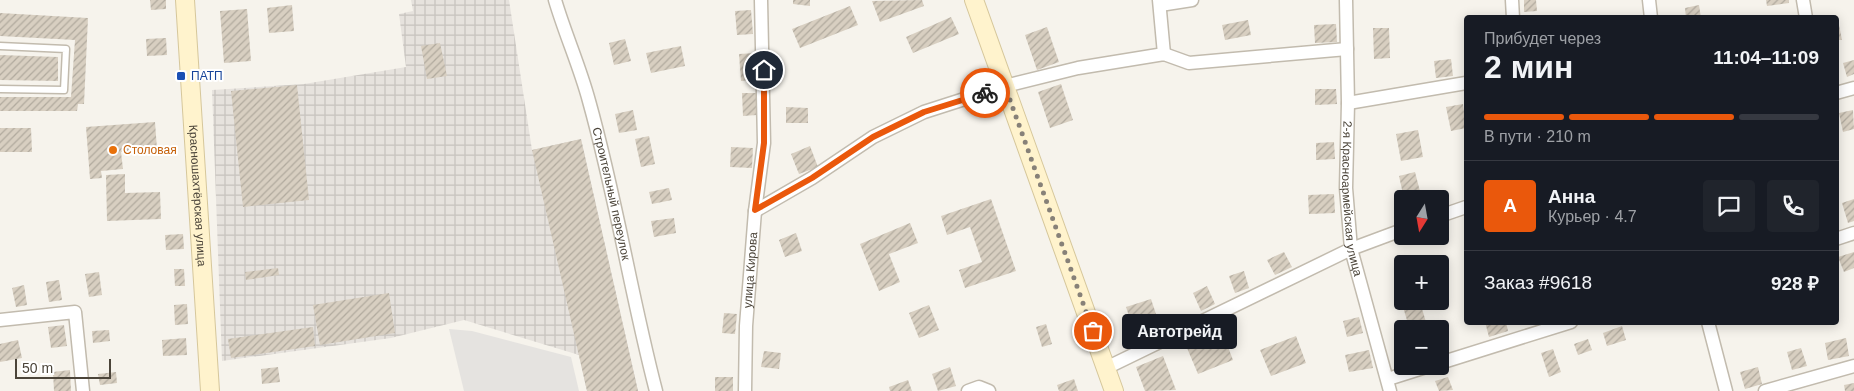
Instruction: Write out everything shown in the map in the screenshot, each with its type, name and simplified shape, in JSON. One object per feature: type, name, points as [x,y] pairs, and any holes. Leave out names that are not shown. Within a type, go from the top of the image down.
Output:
[{"type":"main road","name":"Красношахтёрская улица","points":[[185,0],[210,391]]},
{"type":"main road","points":[[974,0],[1114,391]]},
{"type":"street","name":"Строительный переулок","points":[[555,0],[589,100],[620,221],[644,344],[656,391]]},
{"type":"street","name":"улица Кирова","points":[[745,391],[746,326],[755,210],[764,143],[761,0]]},
{"type":"street","points":[[1164,54],[1159,2],[1192,0]]},
{"type":"street","name":"2-я Красноармейская улица","points":[[1346,0],[1348,103],[1346,188],[1351,249],[1389,385]]},
{"type":"street","points":[[1512,0],[1514,15]]},
{"type":"street","points":[[1649,0],[1652,15]]},
{"type":"street","points":[[1803,0],[1806,15]]},
{"type":"street","points":[[755,210],[812,178],[873,137],[924,112],[1005,86],[1078,68],[1164,54],[1189,63],[1347,49]]},
{"type":"street","points":[[1348,103],[1464,83]]},
{"type":"street","points":[[1839,92],[1854,88]]},
{"type":"street","points":[[1449,213],[1464,208]]},
{"type":"street","points":[[1106,368],[1351,249],[1394,233]]},
{"type":"street","points":[[1839,237],[1854,233]]},
{"type":"street","points":[[0,320],[75,312],[83,391]]},
{"type":"street","points":[[1449,360],[1561,325]]},
{"type":"street","points":[[1709,325],[1726,391]]},
{"type":"street","points":[[1765,391],[1854,366]]},
{"type":"street","points":[[1389,385],[1410,375]]},
{"type":"street","points":[[968,391],[979,387],[989,391]]},
{"type":"lane","points":[[0,46],[66,49],[64,90],[0,89]]},
{"type":"shaded area","points":[[411,0],[509,0],[532,150],[581,139],[638,391],[587,391],[579,355],[464,320],[391,338],[222,361],[212,90],[304,84],[406,67],[399,14],[413,11]]},
{"type":"shaded area","points":[[449,329],[472,331],[571,357],[579,391],[464,391]]},
{"type":"building","points":[[150,0],[166,0],[166,9],[151,10]]},
{"type":"building","points":[[793,0],[810,0],[810,6],[793,4]]},
{"type":"building","points":[[922,0],[924,6],[880,22],[872,1]]},
{"type":"building","points":[[1524,0],[1536,0],[1537,11],[1524,12]]},
{"type":"building","points":[[1766,0],[1789,0],[1789,3],[1767,6]]},
{"type":"building","points":[[292,5],[294,31],[269,33],[267,8]]},
{"type":"building","points":[[1699,5],[1701,15],[1686,15],[1685,8]]},
{"type":"building","points":[[850,6],[858,25],[800,48],[792,29]]},
{"type":"building","points":[[247,9],[251,61],[224,63],[220,11]]},
{"type":"building","points":[[751,10],[753,34],[737,35],[735,11]]},
{"type":"building","points":[[0,13],[88,18],[84,104],[78,104],[77,111],[0,111],[0,97],[71,97],[75,40],[0,36]]},
{"type":"building","points":[[951,17],[959,34],[913,53],[906,37]]},
{"type":"building","points":[[1248,20],[1251,35],[1225,40],[1222,25]]},
{"type":"building","points":[[1336,24],[1337,42],[1315,43],[1314,25]]},
{"type":"building","points":[[1839,25],[1842,40],[1839,40]]},
{"type":"building","points":[[1047,27],[1059,62],[1037,70],[1025,35]]},
{"type":"building","points":[[1373,28],[1389,28],[1390,58],[1374,59]]},
{"type":"building","points":[[166,38],[167,55],[147,56],[146,39]]},
{"type":"building","points":[[625,39],[631,61],[614,65],[609,43]]},
{"type":"building","points":[[440,43],[447,76],[427,79],[421,46]]},
{"type":"building","points":[[681,46],[685,66],[651,73],[646,53]]},
{"type":"building","points":[[755,53],[757,79],[741,81],[739,54]]},
{"type":"building","points":[[0,55],[58,57],[58,81],[0,80]]},
{"type":"building","points":[[1451,59],[1453,76],[1436,78],[1434,61]]},
{"type":"building","points":[[1854,60],[1854,74],[1847,77],[1843,63]]},
{"type":"building","points":[[1061,84],[1073,120],[1050,128],[1038,92]]},
{"type":"building","points":[[297,85],[309,200],[243,207],[231,91]]},
{"type":"building","points":[[1315,89],[1336,89],[1337,104],[1315,105]]},
{"type":"building","points":[[742,93],[756,93],[757,115],[743,116]]},
{"type":"building","points":[[1463,104],[1464,128],[1451,131],[1446,107]]},
{"type":"building","points":[[786,107],[808,108],[808,123],[786,123]]},
{"type":"building","points":[[633,110],[637,130],[619,133],[615,114]]},
{"type":"building","points":[[1853,110],[1854,129],[1843,132],[1839,113]]},
{"type":"building","name":"Столовая","points":[[155,122],[157,149],[121,152],[123,169],[101,171],[102,178],[90,179],[86,127]]},
{"type":"building","points":[[0,128],[31,128],[32,152],[0,152]]},
{"type":"building","points":[[1418,130],[1423,157],[1401,161],[1396,134]]},
{"type":"building","points":[[649,136],[655,164],[641,167],[635,139]]},
{"type":"building","points":[[581,139],[638,391],[587,391],[532,150]]},
{"type":"building","points":[[1334,142],[1335,159],[1316,160],[1316,143]]},
{"type":"building","points":[[810,146],[818,167],[799,174],[791,154]]},
{"type":"building","points":[[731,147],[753,148],[752,168],[730,167]]},
{"type":"building","points":[[1415,172],[1420,190],[1402,190],[1399,176]]},
{"type":"building","points":[[125,174],[125,193],[160,192],[161,219],[107,221],[106,175]]},
{"type":"building","points":[[669,188],[672,200],[652,204],[649,192]]},
{"type":"building","points":[[1334,194],[1335,213],[1309,214],[1308,195]]},
{"type":"building","points":[[991,199],[1016,271],[965,288],[959,270],[982,262],[970,227],[947,235],[941,216]]},
{"type":"building","points":[[1854,199],[1854,221],[1848,223],[1842,203]]},
{"type":"building","points":[[674,218],[676,233],[654,237],[651,221]]},
{"type":"building","points":[[910,223],[918,243],[889,254],[900,282],[879,291],[860,244]]},
{"type":"building","points":[[796,233],[802,251],[785,257],[779,240]]},
{"type":"building","points":[[183,234],[184,249],[166,250],[165,235]]},
{"type":"building","points":[[1284,252],[1292,267],[1275,275],[1267,260]]},
{"type":"building","points":[[1854,252],[1854,268],[1844,272],[1839,257]]},
{"type":"building","points":[[278,268],[279,275],[246,280],[245,272]]},
{"type":"building","points":[[174,269],[184,269],[185,286],[175,286]]},
{"type":"building","points":[[1244,271],[1249,288],[1235,293],[1229,276]]},
{"type":"building","points":[[99,272],[102,295],[89,297],[85,274]]},
{"type":"building","points":[[59,280],[62,300],[49,302],[46,282]]},
{"type":"building","points":[[24,285],[27,305],[16,307],[12,288]]},
{"type":"building","points":[[1207,286],[1215,304],[1201,311],[1193,293]]},
{"type":"building","points":[[389,293],[395,333],[320,345],[313,305]]},
{"type":"building","points":[[1151,299],[1157,317],[1132,325],[1126,307]]},
{"type":"building","points":[[187,304],[188,324],[175,325],[174,305]]},
{"type":"building","points":[[929,305],[939,330],[919,338],[909,313]]},
{"type":"building","points":[[1404,310],[1422,310],[1425,320],[1407,320]]},
{"type":"building","points":[[724,313],[737,314],[735,334],[722,333]]},
{"type":"building","points":[[1359,317],[1363,333],[1347,337],[1343,321]]},
{"type":"building","points":[[1046,324],[1052,344],[1042,347],[1036,327]]},
{"type":"building","points":[[64,325],[67,346],[51,348],[48,327]]},
{"type":"building","points":[[1486,325],[1507,325],[1508,331],[1489,337]]},
{"type":"building","points":[[1622,326],[1626,340],[1607,346],[1603,333]]},
{"type":"building","points":[[313,327],[315,346],[231,358],[228,339]]},
{"type":"building","points":[[109,330],[110,341],[93,343],[92,331]]},
{"type":"building","points":[[1223,334],[1233,360],[1198,374],[1187,348]]},
{"type":"building","points":[[1296,336],[1306,363],[1271,376],[1260,350]]},
{"type":"building","points":[[186,338],[187,355],[163,356],[162,340]]},
{"type":"building","points":[[1846,338],[1849,356],[1828,360],[1825,343]]},
{"type":"building","points":[[1588,339],[1592,350],[1578,355],[1574,344]]},
{"type":"building","points":[[18,340],[22,358],[0,362],[0,344]]},
{"type":"building","points":[[1801,348],[1807,366],[1792,370],[1787,352]]},
{"type":"building","points":[[1553,349],[1561,372],[1549,377],[1541,353]]},
{"type":"building","points":[[1369,350],[1373,368],[1349,372],[1345,355]]},
{"type":"building","points":[[764,351],[781,353],[779,369],[761,367]]},
{"type":"building","points":[[1163,356],[1176,390],[1145,391],[1136,367]]},
{"type":"building","points":[[278,367],[280,382],[262,384],[261,369]]},
{"type":"building","points":[[950,367],[956,386],[938,391],[932,374]]},
{"type":"building","points":[[1758,367],[1762,384],[1745,389],[1740,372]]},
{"type":"building","points":[[70,370],[71,391],[54,391],[53,372]]},
{"type":"building","points":[[116,372],[117,383],[100,385],[98,374]]},
{"type":"building","points":[[715,377],[733,377],[733,391],[715,391]]},
{"type":"building","points":[[1448,377],[1453,390],[1439,391],[1435,381]]},
{"type":"building","points":[[1074,379],[1078,391],[1059,391],[1057,385]]},
{"type":"building","points":[[908,380],[912,391],[890,391],[889,387]]},
{"type":"building","points":[[1854,383],[1854,391],[1845,391],[1844,385]]},
{"type":"way so far","points":[[985,93],[1005,86],[1093,331]]},
{"type":"place","name":"ПАТП","points":[[181,76]]},
{"type":"place","name":"Столовая","points":[[113,150]]},
{"type":"place","name":"Автотрейд","points":[[1093,331]]},
{"type":"route","points":[[764,70],[764,143],[755,210],[812,178],[873,137],[924,112],[985,93]]}]
